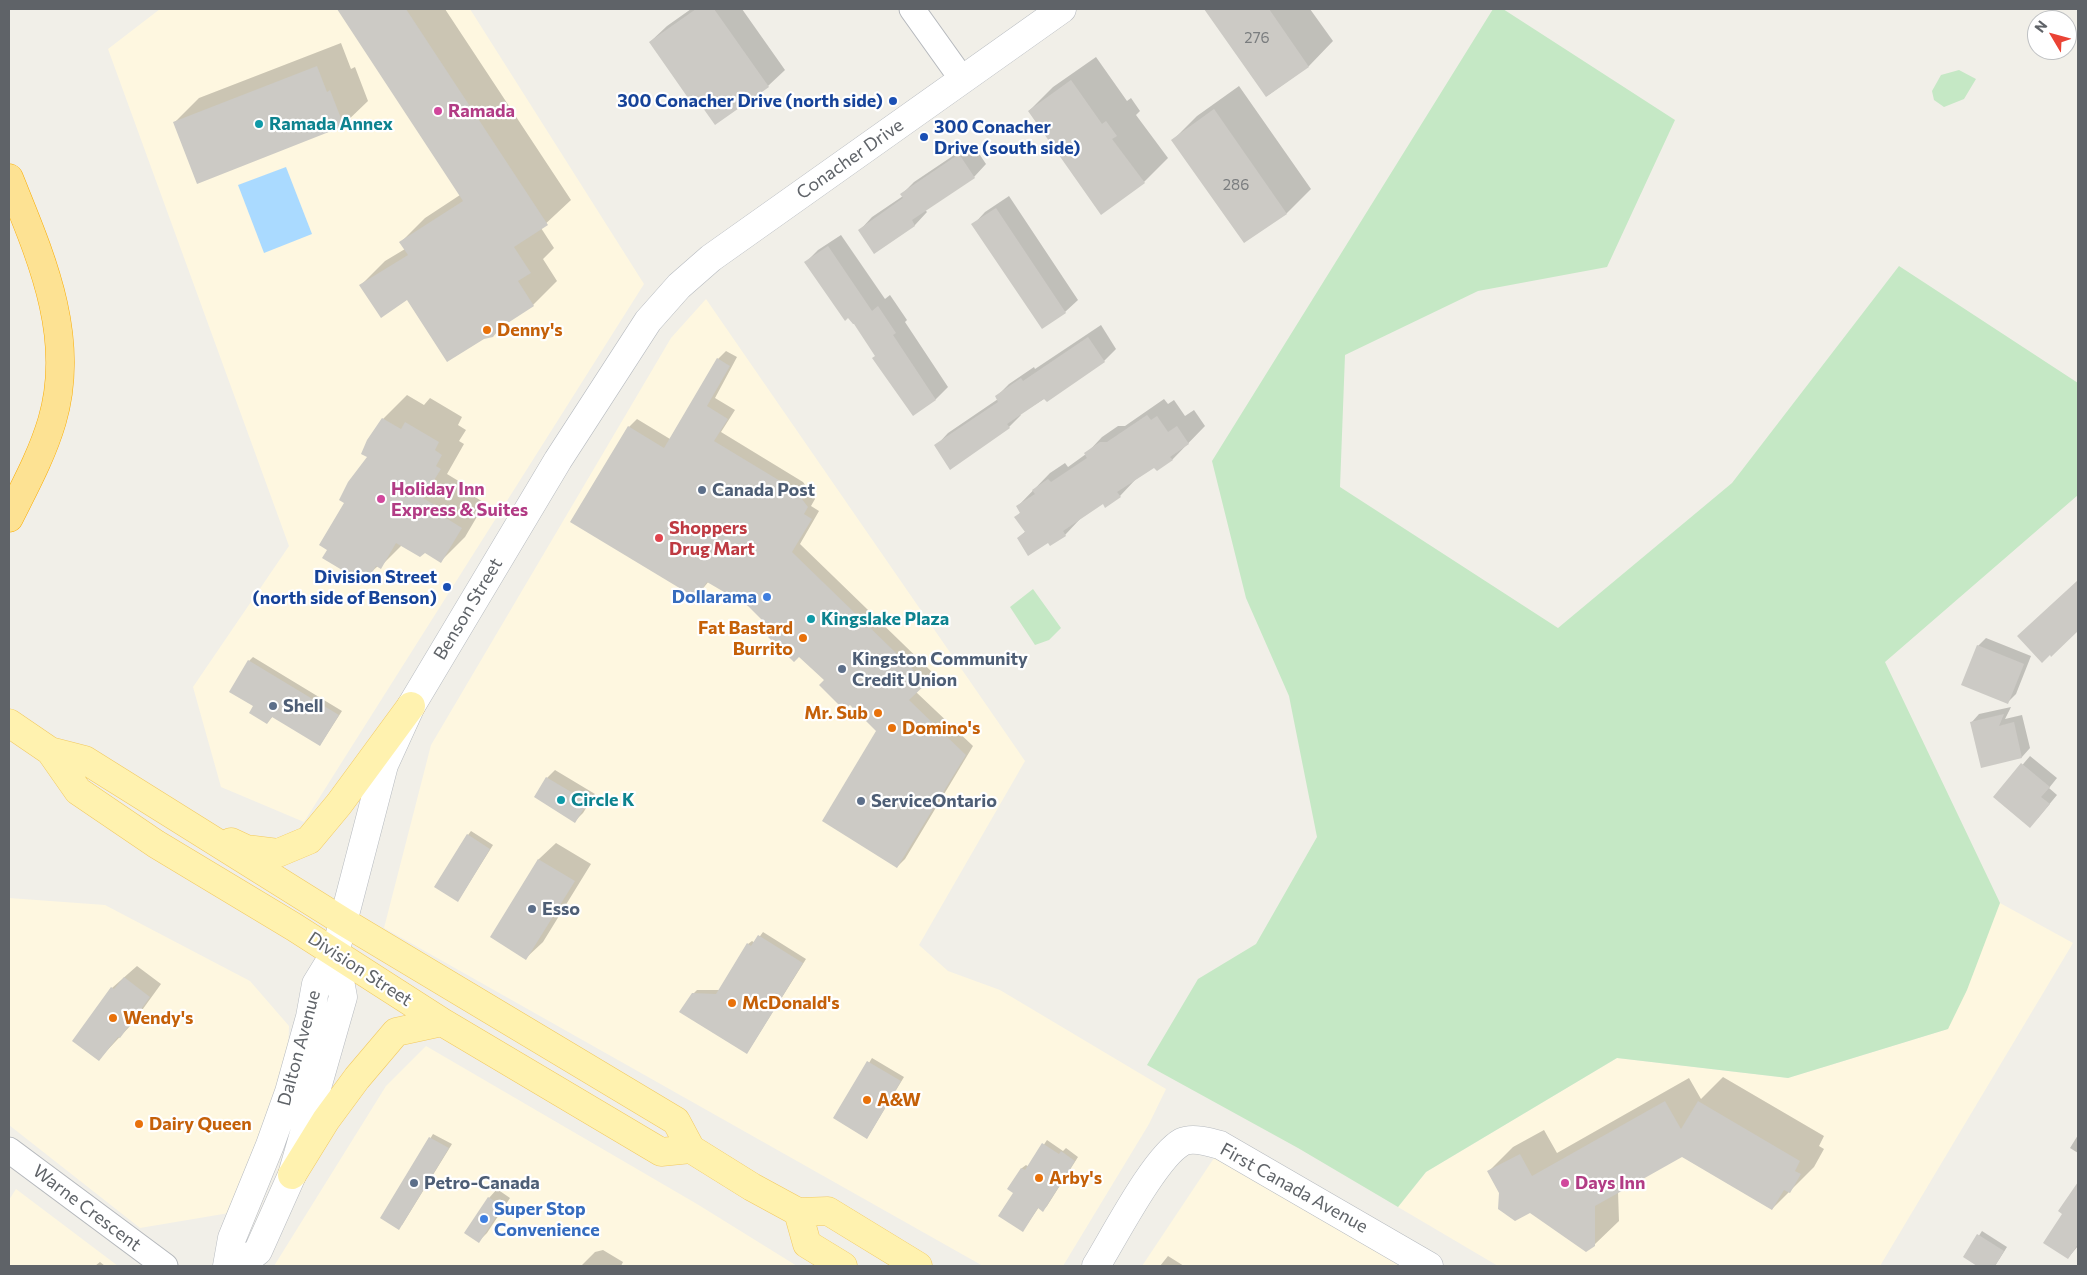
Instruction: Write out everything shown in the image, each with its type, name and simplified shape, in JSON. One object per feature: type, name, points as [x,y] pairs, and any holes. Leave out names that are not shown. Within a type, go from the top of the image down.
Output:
[{"type":"highway","points":[[9,178],[53,294],[61,341],[59,380],[52,420],[34,468],[9,518]]},
{"type":"main road","points":[[185,824],[246,849],[278,853],[309,840],[339,804],[411,706]]},
{"type":"main road","name":"Division Street","points":[[9,723],[50,750],[85,760],[344,922],[676,1121],[691,1149],[752,1187],[798,1212]]},
{"type":"main road","name":"Division Street","points":[[50,750],[78,791],[156,844],[335,953],[442,1022],[661,1152],[691,1149]]},
{"type":"main road","points":[[292,1175],[326,1120],[357,1078],[396,1032],[442,1022]]},
{"type":"main road","points":[[844,1266],[807,1244],[798,1212],[828,1211],[918,1266]]},
{"type":"street","points":[[912,9],[962,79]]},
{"type":"street","name":"Conacher Drive","points":[[648,321],[679,286],[710,258],[1062,9]]},
{"type":"street","name":"Benson Street","points":[[335,953],[384,764],[411,706],[558,460],[648,321]]},
{"type":"street","name":"Dalton Avenue","points":[[239,1266],[258,1251],[292,1175],[343,997],[335,953]]},
{"type":"street","name":"Dalton Avenue","points":[[227,1266],[232,1238],[289,1092],[310,1017],[316,984],[335,953]]},
{"type":"street","name":"First Canada Avenue","points":[[1096,1266],[1159,1162],[1183,1142],[1202,1141],[1220,1145],[1429,1266]]},
{"type":"street","name":"Warne Crescent","points":[[9,1150],[165,1266]]},
{"type":"shaded area","points":[[160,9],[470,9],[644,284],[304,822],[221,787],[193,687],[289,546],[108,49]]},
{"type":"shaded area","name":"Kingslake Plaza","points":[[706,299],[1025,761],[919,945],[948,971],[1000,990],[1166,1089],[1149,1124],[1063,1266],[983,1266],[384,928],[431,745],[671,338]]},
{"type":"shaded area","points":[[9,898],[105,905],[250,981],[289,1026],[287,1082],[241,1211],[140,1228],[9,1125]]},
{"type":"shaded area","points":[[2000,903],[2073,943],[1880,1266],[1498,1266],[1398,1207],[1426,1172],[1617,1058],[1788,1078],[1948,1029]]},
{"type":"shaded area","points":[[426,1046],[697,1204],[797,1266],[274,1266],[386,1086]]},
{"type":"shaded area","points":[[1220,1149],[1401,1266],[1142,1266]]},
{"type":"shaded area","points":[[16,1189],[118,1266],[9,1266],[9,1200]]},
{"type":"green space","points":[[1493,9],[1503,9],[1675,120],[1607,267],[1478,291],[1345,355],[1340,487],[1558,628],[1732,483],[1899,266],[2078,383],[2078,495],[1885,662],[2000,903],[1967,990],[1948,1029],[1788,1078],[1617,1058],[1426,1172],[1398,1207],[1298,1148],[1147,1065],[1198,979],[1256,944],[1317,837],[1289,696],[1246,598],[1212,461]]},
{"type":"green space","points":[[1959,70],[1976,79],[1964,99],[1944,107],[1934,100],[1932,91],[1941,75]]},
{"type":"green space","points":[[1033,589],[1061,628],[1049,640],[1035,645],[1010,607]]},
{"type":"water","points":[[286,167],[312,234],[264,253],[238,185]]},
{"type":"building","name":"Ramada","points":[[337,9],[406,9],[548,225],[514,247],[531,273],[518,281],[534,306],[500,328],[493,337],[484,339],[447,362],[407,300],[381,318],[359,285],[408,255],[399,242],[463,201]]},
{"type":"building","points":[[696,9],[714,9],[769,87],[715,125],[698,101],[693,105],[649,42]]},
{"type":"building","points":[[1204,9],[1269,9],[1309,67],[1266,97]]},
{"type":"building","name":"Ramada Annex","points":[[317,66],[327,92],[330,90],[344,126],[197,184],[173,122]]},
{"type":"building","points":[[1071,80],[1102,124],[1106,121],[1117,136],[1112,139],[1145,183],[1101,215],[1028,111]]},
{"type":"building","points":[[1214,109],[1287,214],[1244,243],[1171,140]]},
{"type":"building","points":[[959,154],[975,178],[912,220],[915,226],[874,254],[858,230],[903,198],[900,194]]},
{"type":"building","points":[[996,208],[1066,313],[1042,329],[971,224]]},
{"type":"building","points":[[828,246],[872,311],[878,306],[896,333],[893,335],[936,400],[913,416],[872,358],[875,356],[854,324],[848,318],[845,321],[804,262]]},
{"type":"building","points":[[1088,337],[1105,362],[1047,402],[1044,399],[1007,424],[1010,428],[950,470],[934,445],[998,402],[995,396],[1021,378],[1023,381]]},
{"type":"building","name":"Kingslake Plaza","points":[[717,358],[730,366],[707,406],[728,419],[714,441],[795,490],[808,507],[804,514],[812,519],[792,552],[927,683],[909,700],[966,755],[897,868],[822,821],[876,731],[850,705],[844,710],[819,685],[824,680],[799,657],[794,662],[768,637],[773,631],[748,606],[707,582],[696,598],[570,522],[628,426],[664,448]]},
{"type":"building","points":[[1147,415],[1151,420],[1157,416],[1168,432],[1177,426],[1189,444],[1170,457],[1173,460],[1157,471],[1154,468],[1117,492],[1121,497],[1105,508],[1103,504],[1063,531],[1066,536],[1050,546],[1048,543],[1028,556],[1017,538],[1025,532],[1014,517],[1020,513],[1016,506],[1035,494],[1032,490],[1048,479],[1051,482],[1087,458],[1084,453],[1100,442],[1107,442]]},
{"type":"building","name":"Holiday Inn Express & Suites","points":[[382,418],[401,429],[405,422],[439,442],[435,450],[442,455],[436,466],[441,469],[423,498],[446,512],[446,518],[462,528],[441,563],[425,553],[420,557],[396,543],[381,569],[376,566],[370,576],[362,571],[357,579],[322,558],[327,550],[319,545],[344,503],[339,500],[348,482],[367,457],[361,454],[367,440]]},
{"type":"building","points":[[2078,580],[2078,631],[2042,663],[2017,636]]},
{"type":"building","points":[[1977,645],[2024,664],[2008,704],[1961,685]]},
{"type":"building","points":[[248,660],[339,715],[320,746],[272,717],[267,724],[249,713],[253,706],[229,692]]},
{"type":"building","points":[[2004,714],[1999,726],[2014,722],[2022,758],[1981,768],[1970,722]]},
{"type":"building","points":[[2021,763],[2050,787],[2041,797],[2050,804],[2030,828],[1993,797]]},
{"type":"building","name":"Circle K","points":[[546,777],[588,802],[575,823],[534,797]]},
{"type":"building","points":[[467,834],[490,849],[458,902],[434,887]]},
{"type":"building","name":"Esso","points":[[538,859],[575,881],[526,960],[490,937]]},
{"type":"building","name":"McDonald's","points":[[758,935],[803,963],[747,1054],[679,1012],[692,993],[716,994],[747,943],[751,946]]},
{"type":"building","name":"Wendy's","points":[[124,977],[150,997],[120,1038],[118,1037],[99,1061],[72,1041],[111,987],[114,989]]},
{"type":"building","name":"A&W","points":[[867,1061],[901,1081],[867,1139],[833,1118]]},
{"type":"building","name":"Days Inn","points":[[1665,1101],[1681,1129],[1698,1101],[1800,1161],[1795,1171],[1801,1174],[1790,1193],[1784,1190],[1772,1210],[1682,1157],[1595,1206],[1595,1246],[1586,1252],[1530,1213],[1515,1221],[1498,1209],[1499,1193],[1487,1171],[1520,1154],[1532,1176]]},
{"type":"building","name":"Petro-Canada","points":[[429,1137],[449,1148],[399,1230],[380,1218]]},
{"type":"building","name":"Arby's","points":[[1042,1143],[1059,1154],[1061,1151],[1075,1161],[1043,1212],[1038,1208],[1023,1232],[998,1216],[1013,1193],[1007,1189],[1021,1168],[1025,1170]]},
{"type":"building","points":[[2078,1182],[2078,1244],[2068,1259],[2043,1243],[2062,1214],[2058,1211]]},
{"type":"building","name":"Super Stop Convenience","points":[[488,1197],[503,1206],[479,1243],[464,1233]]},
{"type":"building","points":[[1977,1234],[2004,1251],[1995,1266],[1977,1266],[1963,1257]]},
{"type":"place","name":"300 Conacher Drive (north side)","points":[[893,101]]},
{"type":"place","name":"Ramada","points":[[438,111]]},
{"type":"place","name":"Ramada Annex","points":[[259,124]]},
{"type":"place","name":"300 Conacher Drive (south side)","points":[[924,137]]},
{"type":"place","name":"Denny's","points":[[487,330]]},
{"type":"place","name":"Canada Post","points":[[702,490]]},
{"type":"place","name":"Holiday Inn Express & Suites","points":[[381,499]]},
{"type":"place","name":"Shoppers Drug Mart","points":[[659,538]]},
{"type":"place","name":"Division Street (north side of Benson)","points":[[447,587]]},
{"type":"place","name":"Dollarama","points":[[767,597]]},
{"type":"place","name":"Kingslake Plaza","points":[[811,619]]},
{"type":"place","name":"Fat Bastard Burrito","points":[[803,638]]},
{"type":"place","name":"Kingston Community Credit Union","points":[[842,669]]},
{"type":"place","name":"Shell","points":[[273,706]]},
{"type":"place","name":"Mr. Sub","points":[[878,713]]},
{"type":"place","name":"Domino's","points":[[892,728]]},
{"type":"place","name":"Circle K","points":[[561,800]]},
{"type":"place","name":"ServiceOntario","points":[[861,801]]},
{"type":"place","name":"Esso","points":[[532,909]]},
{"type":"place","name":"McDonald's","points":[[732,1003]]},
{"type":"place","name":"Wendy's","points":[[113,1018]]},
{"type":"place","name":"A&W","points":[[867,1100]]},
{"type":"place","name":"Dairy Queen","points":[[139,1124]]},
{"type":"place","name":"Arby's","points":[[1039,1178]]},
{"type":"place","name":"Petro-Canada","points":[[414,1183]]},
{"type":"place","name":"Days Inn","points":[[1565,1183]]},
{"type":"place","name":"Super Stop Convenience","points":[[484,1219]]}]
